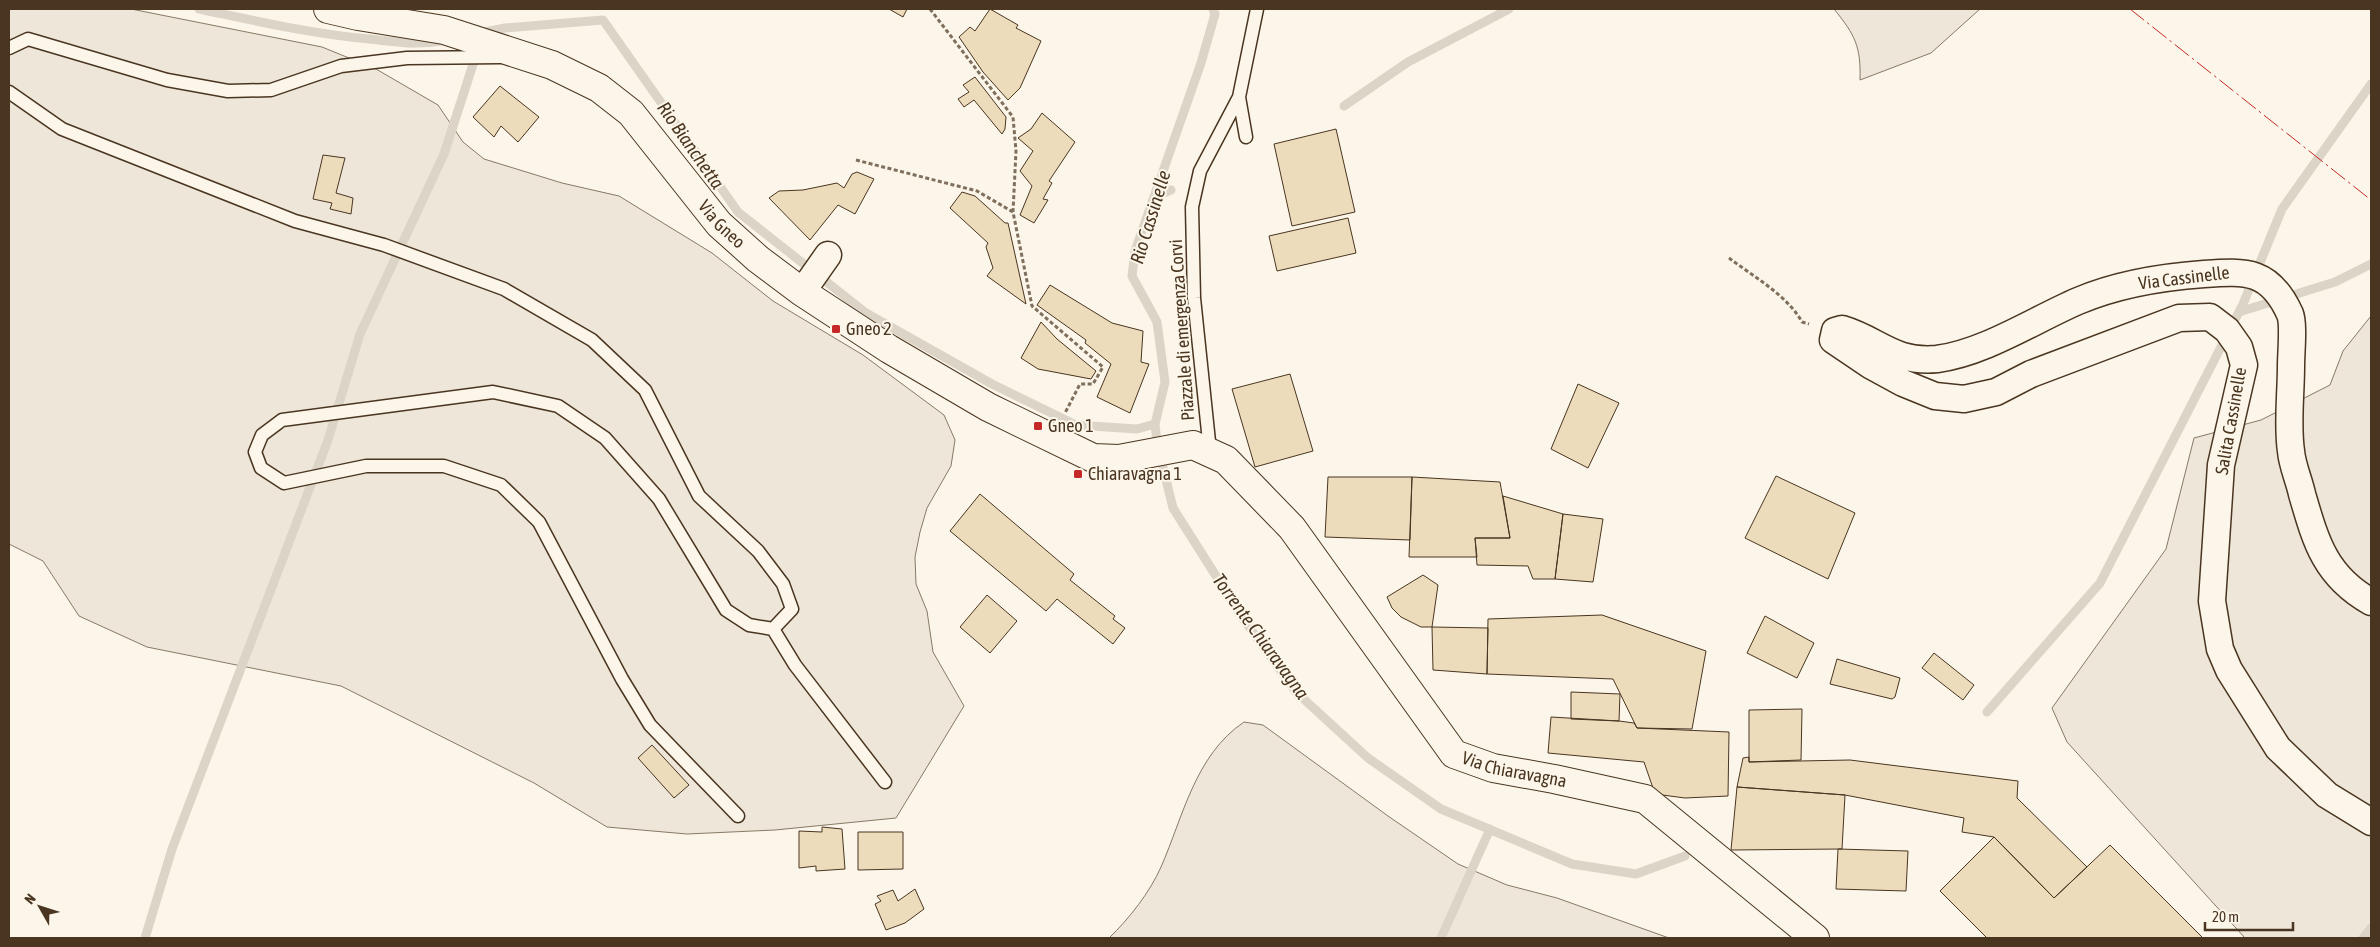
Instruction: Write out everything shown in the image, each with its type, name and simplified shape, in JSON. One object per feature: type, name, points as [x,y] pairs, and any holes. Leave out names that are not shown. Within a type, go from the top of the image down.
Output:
[{"type":"street","name":"Via Gneo","points":[[328,9],[358,16],[444,30],[552,65],[599,88],[631,113],[719,224],[758,259],[802,292],[889,349],[988,407],[1093,458],[1119,459],[1201,448]]},
{"type":"street","points":[[802,292],[828,255]]},
{"type":"street","name":"Via Cassinelle","points":[[1833,340],[1835,331],[1842,329],[1900,356],[1918,360],[1939,358],[1959,354],[1990,342],[2081,300],[2122,286],[2175,276],[2240,272],[2272,283],[2291,316],[2291,451],[2309,519],[2321,553],[2330,568],[2357,594],[2371,602]]},
{"type":"street","name":"Salita Cassinelle","points":[[1833,340],[1870,366],[1903,383],[1934,396],[1964,399],[1996,392],[2031,374],[2179,318],[2210,317],[2227,330],[2239,347],[2244,365],[2221,465],[2212,601],[2220,649],[2229,670],[2278,748],[2327,795],[2371,822]]},
{"type":"street","name":"Via Chiaravagna","points":[[1201,448],[1226,460],[1292,528],[1454,754],[1493,768],[1645,799],[1815,938]]},
{"type":"lane","name":"Piazzale di emergenza Corvi","points":[[1201,448],[1192,207],[1200,171],[1239,97],[1250,52],[1254,18],[1257,9]]},
{"type":"lane","points":[[9,48],[28,40],[167,80],[228,91],[271,90],[341,66],[407,58],[517,55]]},
{"type":"lane","points":[[9,92],[62,129],[295,221],[384,245],[504,289],[592,340],[644,390],[700,496],[758,551],[782,584],[792,609],[773,629]]},
{"type":"lane","name":"Piazzale di emergenza Corvi","points":[[1239,97],[1246,137]]},
{"type":"lane","points":[[738,816],[650,725],[622,680],[539,522],[502,484],[444,466],[366,466],[284,483],[261,468],[255,452],[262,435],[282,420],[493,392],[558,406],[605,438],[659,499],[726,610],[749,625],[773,629],[795,665],[885,782]]},
{"type":"path","points":[[930,9],[1013,118],[1016,151],[1013,212],[1032,306],[1103,367],[1093,384],[1080,384]]},
{"type":"path","points":[[856,160],[977,191],[1013,212]]},
{"type":"path","points":[[1729,258],[1780,297],[1796,312],[1802,322],[1811,325],[1833,340]]},
{"type":"shaded area","points":[[9,9],[131,9],[322,47],[376,69],[438,105],[463,142],[484,159],[562,183],[619,196],[712,253],[773,301],[863,355],[944,415],[955,440],[951,466],[927,508],[915,557],[916,584],[927,611],[933,652],[964,706],[896,818],[775,830],[687,834],[607,827],[534,783],[341,686],[147,647],[79,616],[43,561],[9,544]]},
{"type":"shaded area","points":[[1834,9],[1980,9],[1931,53],[1860,80],[1858,49],[1852,34]]},
{"type":"shaded area","points":[[2371,316],[2371,938],[2245,938],[2067,742],[2052,708],[2166,549],[2194,438],[2261,420],[2330,385],[2343,351]]},
{"type":"shaded area","points":[[1244,722],[1263,725],[1388,816],[1458,864],[1507,885],[1557,898],[1669,938],[1109,938],[1138,905],[1151,886],[1169,848],[1192,788],[1202,769],[1227,736]]},
{"type":"building","points":[[889,9],[907,9],[903,17]]},
{"type":"building","points":[[990,9],[1018,25],[1016,28],[1041,41],[1020,88],[1008,100],[983,72],[959,37],[970,27],[975,31]]},
{"type":"building","points":[[975,77],[1006,117],[1005,129],[1002,134],[974,100],[964,107],[958,99],[969,92],[963,85]]},
{"type":"building","points":[[500,86],[539,117],[518,142],[501,126],[494,137],[473,117]]},
{"type":"building","points":[[1042,113],[1075,142],[1049,181],[1052,183],[1043,199],[1048,200],[1034,223],[1020,215],[1032,186],[1020,171],[1033,151],[1018,138],[1031,129]]},
{"type":"building","points":[[1336,129],[1355,212],[1292,226],[1274,144]]},
{"type":"building","points":[[323,155],[345,158],[336,193],[353,198],[351,214],[330,209],[332,203],[313,199]]},
{"type":"building","points":[[857,172],[874,179],[855,214],[838,205],[810,240],[769,198],[779,191],[803,190],[837,183],[844,188],[852,174]]},
{"type":"building","points":[[962,192],[975,196],[1005,223],[1008,223],[1026,304],[987,276],[993,268],[986,247],[988,243],[950,208]]},
{"type":"building","points":[[1348,218],[1356,253],[1277,271],[1269,236]]},
{"type":"building","points":[[1050,285],[1112,323],[1143,331],[1141,362],[1149,364],[1130,413],[1097,397],[1111,364],[1085,343],[1086,340],[1037,305]]},
{"type":"building","points":[[1041,322],[1057,339],[1096,371],[1091,379],[1038,369],[1021,358]]},
{"type":"building","points":[[1290,374],[1313,451],[1255,467],[1232,389]]},
{"type":"building","points":[[1578,384],[1619,403],[1588,468],[1551,449]]},
{"type":"building","points":[[1776,476],[1855,513],[1828,579],[1745,538]]},
{"type":"building","points":[[1328,477],[1412,477],[1410,540],[1325,537]]},
{"type":"building","points":[[1412,477],[1500,482],[1510,538],[1475,538],[1477,557],[1409,557]]},
{"type":"building","points":[[980,494],[1074,574],[1070,580],[1115,616],[1113,619],[1125,628],[1113,644],[1057,599],[1046,611],[950,531]]},
{"type":"building","points":[[1503,496],[1563,514],[1555,579],[1533,579],[1528,566],[1477,565],[1475,538],[1510,538]]},
{"type":"building","points":[[1563,514],[1603,519],[1593,582],[1555,579]]},
{"type":"building","points":[[1423,575],[1438,585],[1432,627],[1421,627],[1401,617],[1392,608],[1387,597]]},
{"type":"building","points":[[987,595],[1017,621],[990,653],[960,627]]},
{"type":"building","points":[[1602,615],[1706,651],[1692,729],[1637,728],[1613,679],[1487,674],[1488,619]]},
{"type":"building","points":[[1765,616],[1814,643],[1797,678],[1747,653]]},
{"type":"building","points":[[1432,627],[1488,628],[1487,674],[1433,670]]},
{"type":"building","points":[[1934,653],[1974,685],[1963,700],[1922,668]]},
{"type":"building","points":[[1837,659],[1900,678],[1895,697],[1892,699],[1830,684]]},
{"type":"building","points":[[1571,692],[1620,694],[1619,721],[1571,719]]},
{"type":"building","points":[[1802,709],[1801,760],[1749,762],[1749,710]]},
{"type":"building","points":[[1551,717],[1619,721],[1634,723],[1637,728],[1729,732],[1728,796],[1685,798],[1655,794],[1644,762],[1548,753]]},
{"type":"building","points":[[652,745],[689,785],[674,798],[638,758]]},
{"type":"building","points":[[1749,757],[1749,762],[1850,760],[2018,781],[2017,798],[2087,867],[2054,898],[1994,837],[1962,832],[1964,818],[1845,795],[1737,787],[1743,758]]},
{"type":"building","points":[[1737,787],[1845,795],[1842,849],[1731,850]]},
{"type":"building","points":[[822,827],[842,829],[845,869],[816,871],[816,866],[799,868],[799,831],[822,832]]},
{"type":"building","points":[[858,832],[903,832],[903,869],[858,870]]},
{"type":"building","points":[[1994,837],[2054,898],[2110,845],[2203,938],[1987,938],[1940,891]]},
{"type":"building","points":[[1838,849],[1908,851],[1906,891],[1836,889]]},
{"type":"building","points":[[915,889],[924,909],[905,923],[886,930],[875,904],[881,901],[877,896],[893,890],[898,901]]},
{"type":"waterway","name":"Rio Bianchetta","points":[[199,9],[284,27],[348,37],[408,43],[446,40]]},
{"type":"waterway","name":"Torrente Chiaravagna","points":[[1213,9],[1215,14],[1201,63],[1135,251],[1132,276],[1157,322],[1165,382],[1155,424],[1157,443],[1173,508],[1242,617],[1296,692],[1368,758],[1441,809],[1572,864],[1636,874],[1685,856]]},
{"type":"waterway","points":[[1344,106],[1408,62],[1509,9]]},
{"type":"waterway","name":"Rio Bianchetta","points":[[480,33],[505,28],[603,20],[738,212],[866,313],[992,384],[1076,425],[1137,429],[1155,424]]},
{"type":"waterway","points":[[145,938],[172,849],[328,440],[360,334],[444,154],[477,52]]},
{"type":"waterway","points":[[1987,712],[2100,583],[2243,304],[2282,209],[2371,84]]},
{"type":"waterway","name":"Rio Cassinelle","points":[[1154,197],[1171,190]]},
{"type":"waterway","points":[[2239,312],[2335,282],[2371,264]]},
{"type":"waterway","points":[[1441,938],[1490,829]]},
{"type":"waterway","points":[[2363,938],[2371,928]]},
{"type":"power","points":[[2130,9],[2371,200]]},
{"type":"place","name":"Gneo 2","points":[[836,329]]},
{"type":"place","name":"Gneo 1","points":[[1038,426]]},
{"type":"place","name":"Chiaravagna 1","points":[[1078,474]]}]
